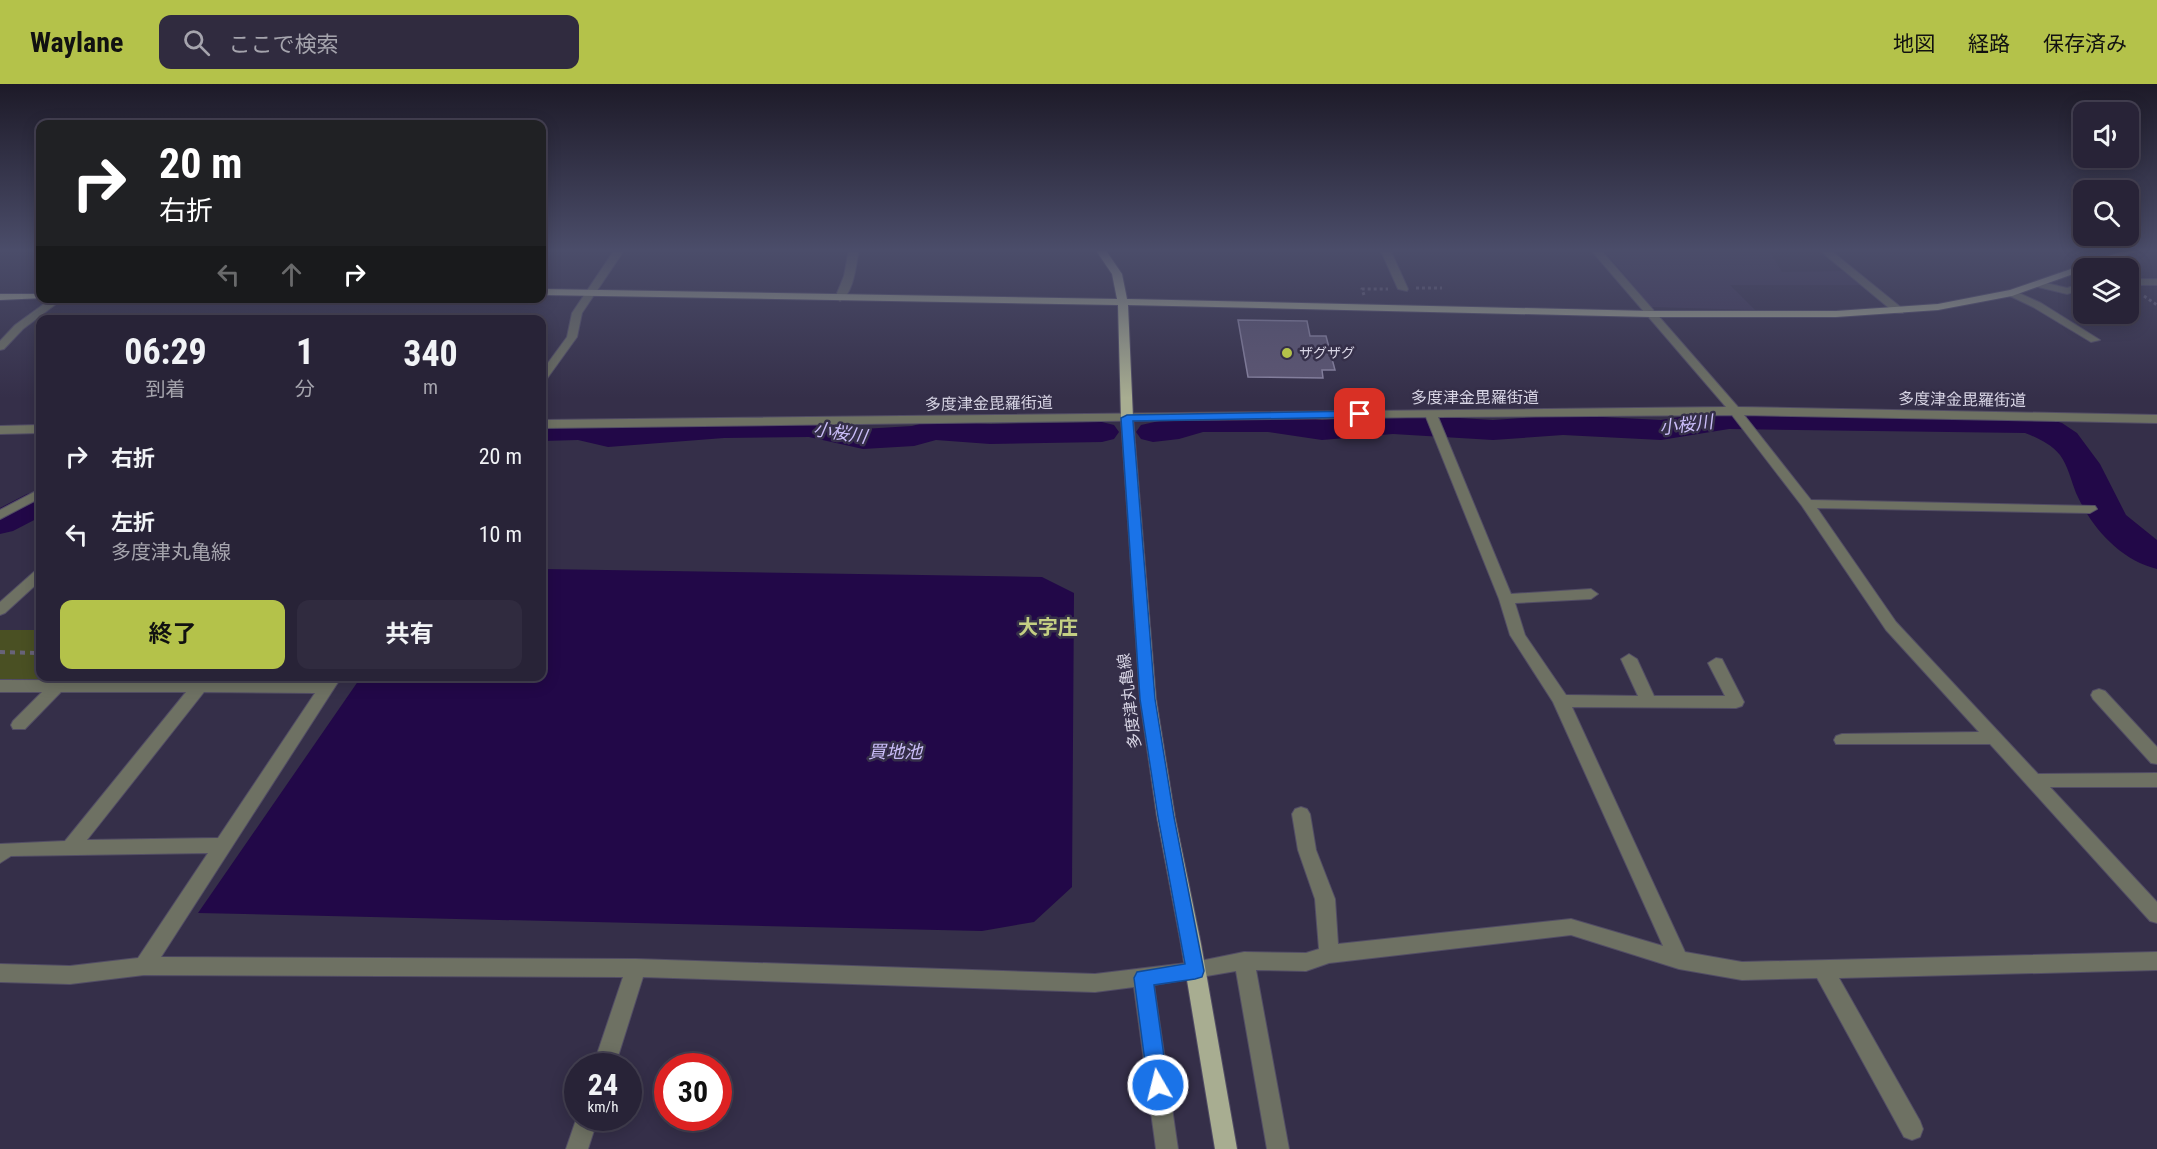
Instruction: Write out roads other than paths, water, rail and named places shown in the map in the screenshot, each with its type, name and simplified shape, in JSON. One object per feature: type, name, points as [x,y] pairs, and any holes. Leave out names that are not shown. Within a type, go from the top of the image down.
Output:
[{"type":"main road","points":[[873,299],[1378,306],[1650,314],[1836,314],[1938,308],[1984,299]]},
{"type":"main road","name":"多度津丸亀線","points":[[1122,299],[1127,418],[1148,699],[1166,817],[1226,1149]]},
{"type":"street","points":[[546,372],[572,336],[577,313],[586,299]]},
{"type":"street","points":[[1637,299],[1740,417],[1807,504],[1892,626],[2157,915]]},
{"type":"street","points":[[1884,299],[1899,311]]},
{"type":"street","points":[[2024,299],[2095,340]]},
{"type":"street","points":[[0,347],[19,327],[51,303]]},
{"type":"street","name":"多度津金毘羅街道","points":[[546,424],[1127,418],[1194,415],[1434,423],[1740,417],[2157,419]]},
{"type":"street","points":[[1434,423],[1506,599],[1518,635],[1561,701],[1596,773],[1679,960]]},
{"type":"street","points":[[0,430],[36,429]]},
{"type":"street","points":[[0,515],[36,495]]},
{"type":"street","points":[[2045,498],[2056,508]]},
{"type":"street","points":[[1807,504],[2090,509]]},
{"type":"street","points":[[0,610],[34,586]]},
{"type":"street","points":[[1506,599],[1590,594]]},
{"type":"street","points":[[1629,659],[1649,702]]},
{"type":"street","points":[[1561,701],[1736,702],[1716,663]]},
{"type":"street","points":[[0,686],[200,686],[330,682]]},
{"type":"street","points":[[144,966],[330,682]]},
{"type":"street","points":[[19,725],[57,686]]},
{"type":"street","points":[[70,848],[200,686]]},
{"type":"street","points":[[2099,695],[2157,758]]},
{"type":"street","points":[[1842,740],[1994,738]]},
{"type":"street","points":[[2034,781],[2157,780]]},
{"type":"street","points":[[1301,814],[1307,850],[1325,899],[1329,954]]},
{"type":"street","points":[[0,856],[6,849],[224,845]]},
{"type":"street","points":[[0,973],[70,975],[144,966],[636,968],[1095,983],[1195,971],[1244,961],[1306,962],[1329,954],[1571,927],[1679,960],[1742,971],[2157,961]]},
{"type":"street","points":[[1244,961],[1278,1149]]},
{"type":"street","points":[[608,1053],[636,968]]},
{"type":"street","points":[[1823,969],[1912,1129]]},
{"type":"street","points":[[1143,978],[1167,1149]]},
{"type":"street","points":[[577,1149],[583,1131]]},
{"type":"water","name":"買地池","points":[[546,569],[1042,577],[1074,593],[1072,887],[1034,922],[982,931],[198,913],[358,681],[546,681]]},
{"type":"waterway","name":"小桜川","points":[[1153,432],[1179,429],[1200,422],[1268,422],[1322,430],[1393,424],[1493,430],[1563,425],[1661,430],[1729,419],[2029,423],[2050,430],[2065,440],[2083,464],[2094,492],[2113,523],[2134,542],[2157,557]]},
{"type":"waterway","name":"小桜川","points":[[546,431],[578,430],[608,437],[724,428],[809,427],[863,439],[914,436],[934,430],[990,434],[1102,432]]},
{"type":"waterway","name":"小桜川","points":[[0,523],[36,504]]},
{"type":"place","name":"ザグザグ","points":[[1287,353]]},
{"type":"district","name":"大字庄","points":[[1048,627]]}]
